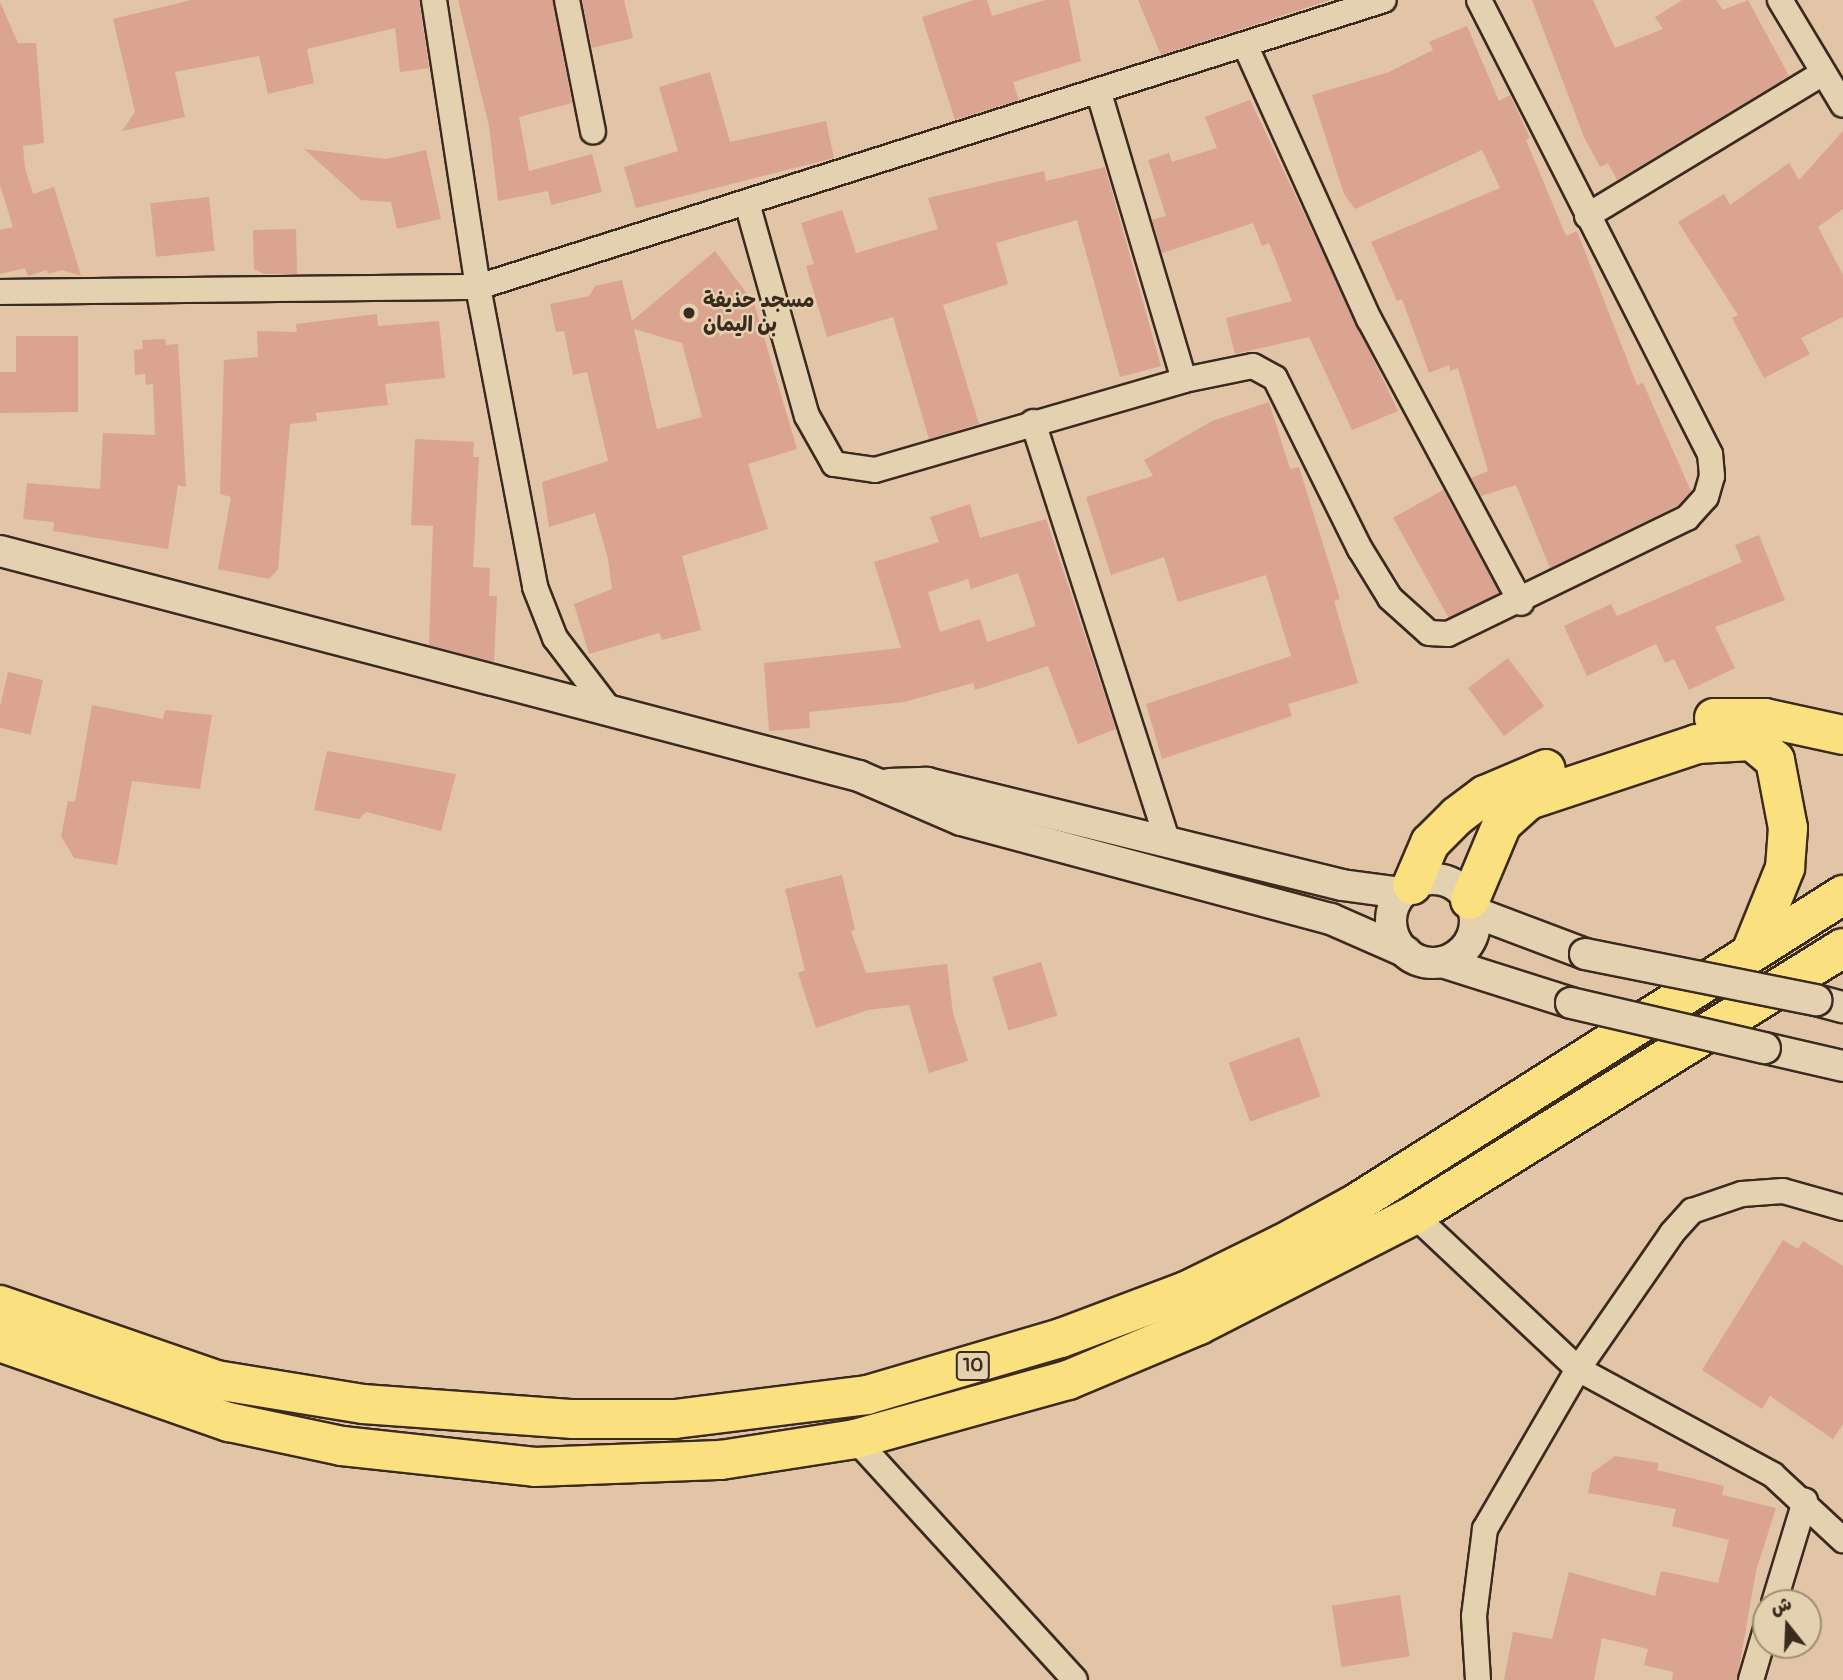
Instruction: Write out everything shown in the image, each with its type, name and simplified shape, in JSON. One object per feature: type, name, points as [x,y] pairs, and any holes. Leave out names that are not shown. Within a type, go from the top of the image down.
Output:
[{"type":"highway","points":[[1407,889],[1430,843],[1457,816],[1521,778],[1723,716],[1765,718],[1843,735]]},
{"type":"highway","points":[[1472,906],[1503,824],[1529,800],[1697,744],[1752,741],[1775,760],[1788,828],[1785,868],[1751,952]]},
{"type":"highway","name":"10","points":[[0,1305],[216,1380],[363,1404],[573,1419],[675,1419],[867,1395],[1061,1338],[1186,1291],[1282,1244],[1355,1204],[1843,895]]},
{"type":"highway","name":"10","points":[[0,1342],[229,1422],[356,1448],[535,1467],[721,1460],[855,1439],[1068,1380],[1199,1325],[1415,1215],[1843,948]]},
{"type":"street","points":[[435,0],[478,287],[541,614],[606,705]]},
{"type":"street","points":[[567,0],[593,131]]},
{"type":"street","points":[[0,292],[478,287],[1246,47],[1384,0]]},
{"type":"street","points":[[747,203],[807,416],[834,464],[875,470],[1237,365],[1253,366],[1275,378],[1360,549],[1412,622],[1429,633],[1448,634],[1521,603],[1687,518],[1706,497],[1712,476],[1710,454],[1479,0]]},
{"type":"street","points":[[1780,0],[1843,105]]},
{"type":"street","points":[[1246,47],[1369,319],[1521,603]]},
{"type":"street","points":[[1587,216],[1823,73]]},
{"type":"street","points":[[1099,93],[1184,380]]},
{"type":"street","points":[[1033,422],[1168,842]]},
{"type":"street","points":[[0,551],[243,610],[516,688],[606,705],[889,784],[927,783],[1342,885],[1407,889],[1437,879],[1472,906],[1585,954],[1830,1004]]},
{"type":"street","points":[[889,784],[921,806],[961,820],[1331,919],[1406,952],[1417,960],[1443,962],[1571,1003],[1843,1066]]},
{"type":"street","points":[[1406,952],[1391,917],[1407,889]]},
{"type":"street","points":[[1443,962],[1465,949],[1475,925],[1472,906]]},
{"type":"street","points":[[1478,1680],[1474,1616],[1485,1529],[1578,1370],[1692,1211],[1742,1194],[1783,1191],[1843,1208]]},
{"type":"street","points":[[1415,1215],[1578,1370],[1738,1453],[1805,1501],[1843,1540]]},
{"type":"street","points":[[855,1439],[1075,1680]]},
{"type":"street","points":[[1778,1589],[1805,1501]]},
{"type":"street","points":[[1751,1680],[1757,1659]]},
{"type":"building","points":[[191,0],[419,0],[429,68],[400,72],[395,28],[307,49],[314,83],[268,94],[259,56],[175,72],[185,117],[122,131],[135,112],[113,19]]},
{"type":"building","points":[[458,0],[553,0],[572,103],[519,117],[529,171],[592,154],[602,192],[551,205],[548,191],[498,201],[489,126]]},
{"type":"building","points":[[582,0],[624,0],[633,38],[592,48]]},
{"type":"building","points":[[974,0],[987,0],[992,16],[1045,0],[1069,0],[1081,61],[1013,82],[1019,100],[955,120],[922,17]]},
{"type":"building","points":[[1138,0],[1330,0],[1161,55]]},
{"type":"building","points":[[1532,0],[1593,0],[1615,48],[1663,29],[1655,17],[1682,0],[1716,0],[1723,10],[1748,0],[1789,76],[1617,180],[1608,163],[1600,167],[1584,137]]},
{"type":"building","points":[[0,2],[18,43],[36,43],[44,143],[23,146],[25,168],[33,194],[54,187],[81,276],[62,270],[48,274],[47,270],[28,276],[25,268],[0,274],[0,230],[13,227],[0,185]]},
{"type":"building","points":[[1467,26],[1499,101],[1510,95],[1530,138],[1526,140],[1566,236],[1577,231],[1637,385],[1643,383],[1691,491],[1679,505],[1550,568],[1516,485],[1481,496],[1471,478],[1488,471],[1458,368],[1450,371],[1449,365],[1429,373],[1402,299],[1397,301],[1371,242],[1500,188],[1482,150],[1355,209],[1344,194],[1312,95],[1389,72],[1433,50],[1429,42]]},
{"type":"building","points":[[710,72],[730,142],[826,121],[834,158],[636,208],[624,167],[678,151],[659,87]]},
{"type":"building","points":[[1250,100],[1398,411],[1352,430],[1309,337],[1235,354],[1226,318],[1292,301],[1269,243],[1262,246],[1253,223],[1162,253],[1152,220],[1166,216],[1148,160],[1169,153],[1172,162],[1217,148],[1205,117]]},
{"type":"building","points":[[1843,131],[1843,209],[1818,227],[1843,275],[1843,317],[1801,338],[1810,354],[1764,378],[1732,318],[1738,315],[1678,222],[1724,194],[1730,205],[1789,163],[1799,180]]},
{"type":"building","points":[[304,149],[386,159],[426,150],[441,219],[397,229],[391,202],[361,200]]},
{"type":"building","points":[[1105,167],[1161,366],[1120,377],[1077,220],[996,243],[1008,284],[943,305],[979,424],[929,439],[893,317],[827,337],[806,266],[814,264],[801,223],[842,210],[856,253],[938,229],[928,198],[1044,171],[1046,181]]},
{"type":"building","points":[[209,197],[215,251],[156,257],[150,203]]},
{"type":"building","points":[[296,229],[297,274],[264,274],[254,269],[253,230]]},
{"type":"building","points":[[715,251],[754,303],[797,449],[748,464],[768,529],[682,556],[701,630],[662,640],[659,633],[589,654],[574,604],[612,589],[608,559],[595,513],[549,527],[542,482],[608,461],[587,372],[573,375],[564,331],[556,332],[550,304],[589,296],[595,286],[622,280],[632,321]],"holes":[[[634,329],[682,343],[702,417],[657,429]]]},
{"type":"building","points":[[377,314],[378,326],[439,321],[445,378],[385,384],[388,405],[316,413],[317,421],[290,424],[278,569],[269,579],[218,569],[231,497],[220,494],[224,360],[258,357],[257,331],[297,332],[296,324]]},
{"type":"building","points":[[16,336],[78,336],[78,412],[0,413],[0,372],[16,372]]},
{"type":"building","points":[[165,339],[166,345],[178,344],[186,487],[178,485],[168,549],[53,531],[54,522],[23,519],[27,483],[100,489],[103,433],[155,435],[153,384],[146,385],[145,374],[135,375],[134,350],[143,349],[142,340]]},
{"type":"building","points":[[1269,402],[1290,469],[1299,467],[1340,599],[1334,601],[1358,683],[1288,704],[1292,716],[1162,759],[1146,704],[1291,656],[1266,575],[1178,602],[1164,557],[1111,575],[1086,497],[1153,476],[1144,460],[1212,421]]},
{"type":"building","points":[[415,439],[474,442],[473,457],[479,457],[473,567],[490,568],[489,596],[497,596],[494,662],[429,645],[433,526],[411,525]]},
{"type":"building","points":[[1443,490],[1500,592],[1450,620],[1393,518]]},
{"type":"building","points":[[970,504],[980,538],[1046,519],[1116,729],[1078,744],[1048,666],[975,690],[973,683],[904,702],[809,712],[810,728],[769,731],[764,663],[901,648],[874,562],[939,542],[930,517]],"holes":[[[1018,573],[1036,626],[987,642],[980,619],[940,632],[928,592],[968,579],[971,589]]]},
{"type":"building","points":[[1759,535],[1785,600],[1715,627],[1735,668],[1689,690],[1674,659],[1665,663],[1656,644],[1587,676],[1564,626],[1611,604],[1617,616],[1742,562],[1735,545]]},
{"type":"building","points":[[1508,658],[1544,706],[1504,736],[1468,688]]},
{"type":"building","points":[[8,672],[43,680],[30,735],[0,728],[0,707]]},
{"type":"building","points":[[92,705],[163,719],[165,710],[212,715],[200,789],[132,781],[117,865],[74,858],[61,836],[68,801],[75,802]]},
{"type":"building","points":[[327,751],[456,774],[441,831],[366,812],[359,819],[314,810]]},
{"type":"building","points":[[842,875],[855,930],[851,931],[866,973],[947,964],[953,1013],[968,1061],[929,1073],[909,1005],[868,1010],[816,1028],[798,973],[805,970],[785,889]]},
{"type":"building","points":[[1041,962],[1057,1016],[1009,1030],[992,977]]},
{"type":"building","points":[[1299,1037],[1321,1096],[1250,1122],[1229,1063]]},
{"type":"building","points":[[1783,1240],[1798,1249],[1803,1241],[1843,1266],[1843,1424],[1833,1439],[1770,1396],[1762,1409],[1702,1370]]},
{"type":"building","points":[[1615,1456],[1659,1463],[1657,1470],[1724,1486],[1722,1495],[1776,1508],[1756,1571],[1737,1680],[1672,1680],[1673,1672],[1644,1665],[1648,1649],[1602,1638],[1594,1680],[1504,1680],[1513,1632],[1552,1639],[1569,1572],[1655,1596],[1661,1571],[1718,1583],[1729,1540],[1672,1526],[1676,1509],[1588,1493],[1592,1473]]},
{"type":"building","points":[[1400,1595],[1410,1656],[1342,1667],[1332,1606]]},
{"type":"place","name":"مسجد حذيفة بن اليمان","points":[[689,313]]}]
